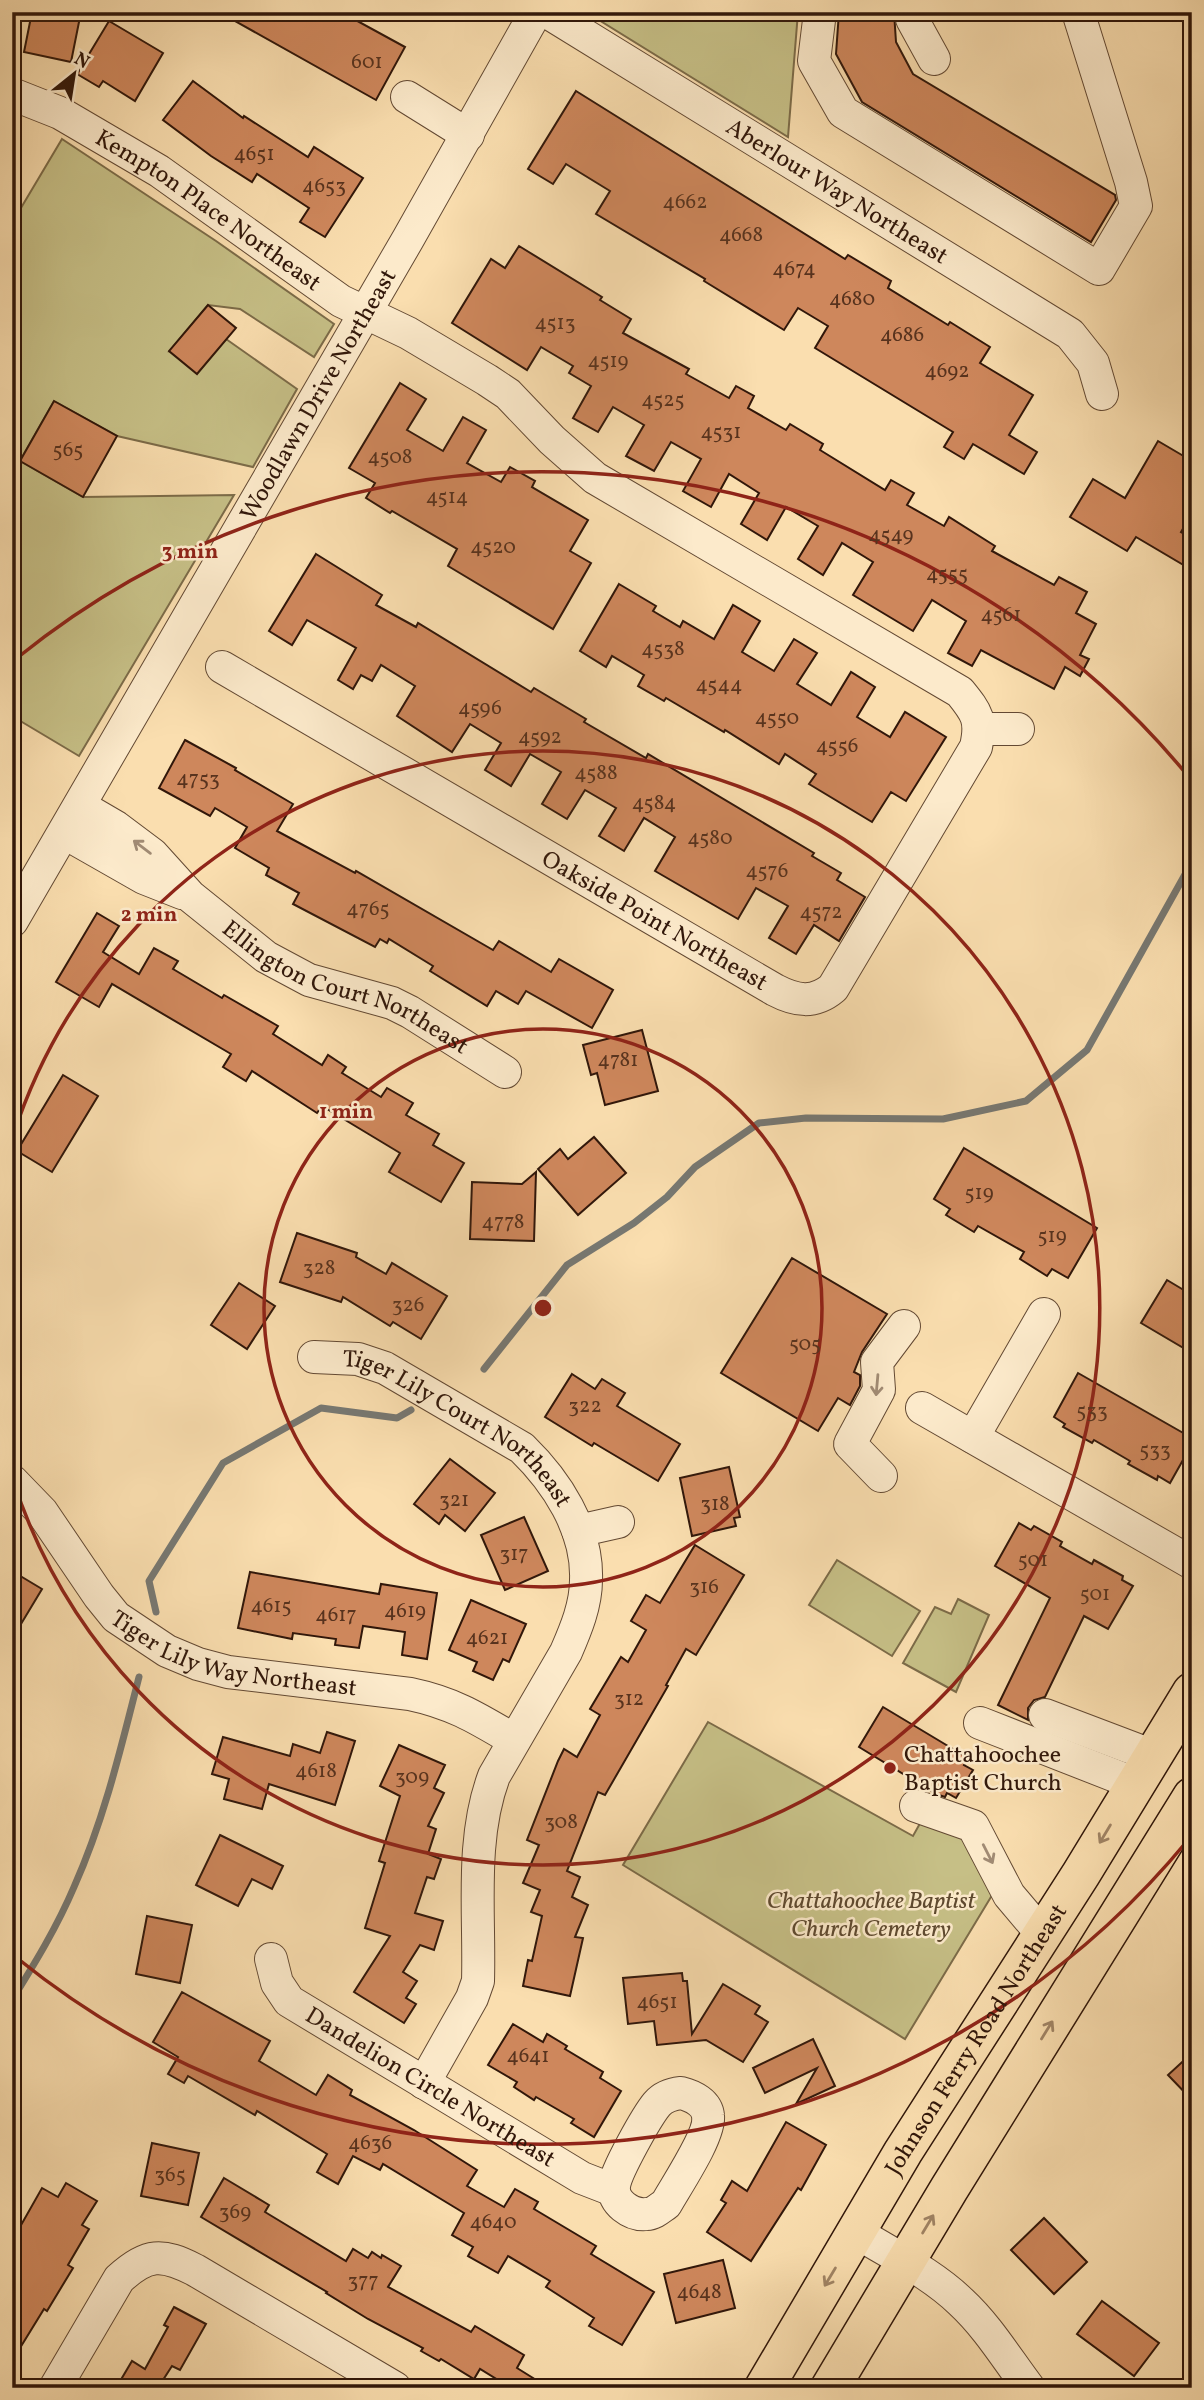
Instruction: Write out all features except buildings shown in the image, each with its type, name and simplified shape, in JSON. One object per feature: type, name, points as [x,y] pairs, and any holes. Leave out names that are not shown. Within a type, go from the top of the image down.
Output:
[{"type":"main road","name":"Johnson Ferry Road Northeast","points":[[764,2388],[903,2152],[1192,1692]]},
{"type":"main road","points":[[830,2388],[1192,1797]]},
{"type":"street","name":"Woodlawn Drive Northeast","points":[[12,921],[468,135],[536,12]]},
{"type":"street","name":"Aberlour Way Northeast","points":[[547,12],[1070,334],[1093,363],[1102,394]]},
{"type":"street","points":[[820,12],[814,61],[843,112],[1099,270],[1136,206],[1078,12]]},
{"type":"street","points":[[913,12],[912,19],[934,60]]},
{"type":"street","name":"Kempton Place Northeast","points":[[12,94],[60,113],[159,171],[341,301],[365,313]]},
{"type":"street","points":[[407,97],[468,135]]},
{"type":"street","points":[[365,313],[408,333],[508,394],[551,440],[595,478],[960,692],[974,709],[980,729],[1018,729]]},
{"type":"street","name":"Oakside Point Northeast","points":[[222,667],[775,990],[789,998],[802,1000],[825,995],[833,988],[976,747],[980,729]]},
{"type":"street","name":"Ellington Court Northeast","points":[[80,806],[116,827],[152,854],[190,896],[290,972],[309,981],[392,1003],[505,1072]]},
{"type":"street","name":"Ellington Court Northeast","points":[[65,833],[144,878],[190,896]]},
{"type":"street","points":[[973,1437],[1044,1314]]},
{"type":"street","points":[[881,1476],[849,1444],[879,1390],[877,1362],[904,1326]]},
{"type":"street","name":"Tiger Lily Court Northeast","points":[[314,1357],[358,1359],[385,1368],[522,1448],[539,1464],[555,1486],[578,1531],[584,1556],[586,1580],[583,1607],[566,1652],[494,1776],[486,1798],[481,1826],[478,1981],[472,1998],[424,2083]]},
{"type":"street","points":[[922,1408],[1192,1563]]},
{"type":"street","name":"Tiger Lily Way Northeast","points":[[12,1480],[43,1512],[116,1617],[166,1651],[228,1672],[410,1694],[438,1700],[465,1710],[514,1740]]},
{"type":"street","name":"Tiger Lily Court Northeast","points":[[578,1531],[618,1522]]},
{"type":"street","points":[[980,1723],[1024,1741],[1144,1771],[1140,1751],[1045,1715]]},
{"type":"street","points":[[916,1806],[973,1826],[1009,1895],[1042,1934]]},
{"type":"street","name":"Dandelion Circle Northeast","points":[[271,1959],[277,1983],[289,2001],[582,2178],[614,2190]]},
{"type":"street","points":[[856,2232],[960,2301],[988,2330],[1029,2388]]},
{"type":"street","points":[[55,2388],[119,2279],[132,2267],[148,2259],[164,2257],[195,2270],[395,2388]]},
{"type":"green space","points":[[586,12],[798,12],[788,137]]},
{"type":"green space","points":[[62,139],[216,241],[334,324],[314,357],[240,309],[208,305],[170,351],[226,339],[297,389],[253,467],[117,436],[54,401],[20,461],[83,497],[234,495],[79,756],[12,716],[12,223]]},
{"type":"green space","points":[[837,1560],[920,1611],[892,1656],[809,1605]]},
{"type":"green space","points":[[958,1599],[989,1615],[956,1692],[903,1663],[935,1607],[951,1614]]},
{"type":"green space","name":"Chattahoochee Baptist Church Cemetery","points":[[708,1722],[913,1836],[923,1818],[964,1832],[994,1892],[905,2039],[623,1865]]},
{"type":"waterway","points":[[484,1369],[567,1265],[634,1223],[667,1197],[695,1167],[759,1123],[806,1118],[943,1119],[1026,1101],[1087,1050],[1192,862]]},
{"type":"waterway","points":[[156,1612],[149,1581],[223,1463],[321,1408],[397,1418],[411,1410]]},
{"type":"waterway","points":[[12,2000],[53,1931],[85,1862],[111,1784],[139,1677]]},
{"type":"place","name":"Chattahoochee Baptist Church","points":[[890,1768]]}]
